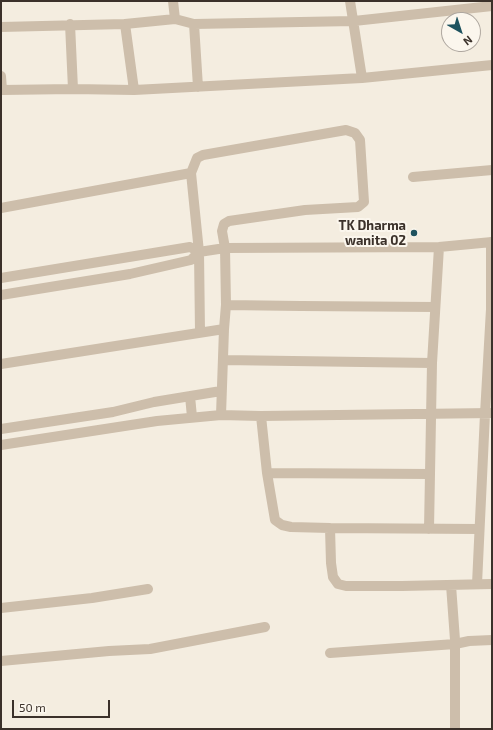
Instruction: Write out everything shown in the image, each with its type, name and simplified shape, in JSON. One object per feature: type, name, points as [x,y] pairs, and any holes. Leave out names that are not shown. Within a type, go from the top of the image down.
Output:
[{"type":"street","points":[[173,1],[175,20]]},
{"type":"street","points":[[350,1],[362,78]]},
{"type":"street","points":[[1,27],[70,24],[125,24],[175,20],[194,24],[354,21],[492,6]]},
{"type":"street","points":[[70,24],[73,89]]},
{"type":"street","points":[[125,24],[134,90]]},
{"type":"street","points":[[194,24],[198,87]]},
{"type":"street","points":[[1,76],[1,90],[134,90],[362,78],[492,65]]},
{"type":"street","points":[[200,332],[198,252],[191,173],[197,158],[203,155],[346,130],[351,131],[358,136],[360,140],[364,202],[362,205],[358,207],[305,210],[229,221],[224,224],[222,231],[226,248],[226,305],[221,415]]},
{"type":"street","points":[[413,177],[492,170]]},
{"type":"street","points":[[1,208],[191,173]]},
{"type":"street","points":[[1,278],[190,247],[198,252],[226,248],[438,247],[491,242],[488,413],[479,529],[477,584]]},
{"type":"street","points":[[429,529],[430,414],[438,247]]},
{"type":"street","points":[[1,295],[130,274],[192,260],[198,252]]},
{"type":"street","points":[[226,305],[435,307]]},
{"type":"street","points":[[1,364],[224,329]]},
{"type":"street","points":[[223,360],[432,363]]},
{"type":"street","points":[[1,429],[113,412],[154,402],[221,391]]},
{"type":"street","points":[[190,396],[192,417]]},
{"type":"street","points":[[154,402],[157,421]]},
{"type":"street","points":[[113,412],[115,427]]},
{"type":"street","points":[[1,445],[157,421],[221,415],[261,416],[488,413]]},
{"type":"street","points":[[261,416],[267,473],[276,520],[282,525],[291,527],[330,528],[479,529]]},
{"type":"street","points":[[44,422],[46,438]]},
{"type":"street","points":[[15,427],[17,443]]},
{"type":"street","points":[[267,473],[430,474]]},
{"type":"street","points":[[330,528],[333,577],[340,585],[379,586],[492,584]]},
{"type":"street","points":[[451,585],[455,644],[455,729]]},
{"type":"street","points":[[1,608],[92,598],[148,589]]},
{"type":"street","points":[[1,661],[109,651],[150,649],[266,627]]},
{"type":"street","points":[[330,653],[492,640]]},
{"type":"place","name":"TK Dharma wanita 02","points":[[414,233]]}]
